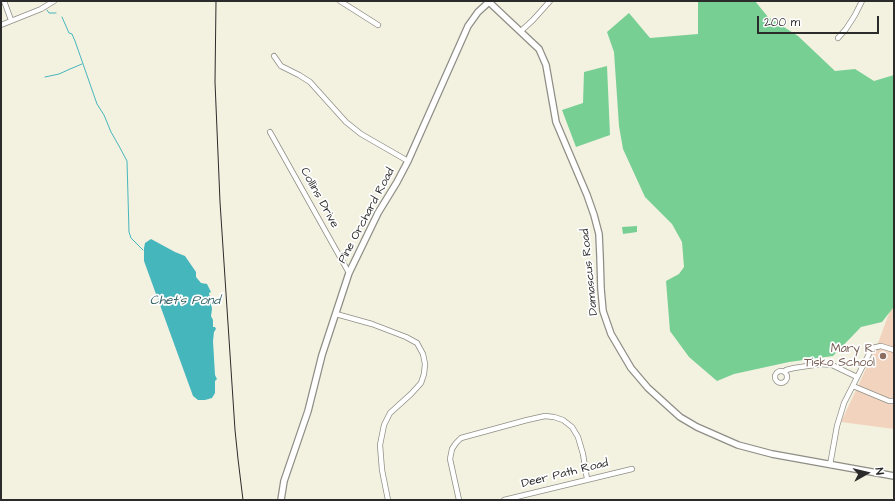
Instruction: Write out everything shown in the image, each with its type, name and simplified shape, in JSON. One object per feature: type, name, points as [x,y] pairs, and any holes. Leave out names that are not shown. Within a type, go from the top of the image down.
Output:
[{"type":"street","points":[[4,1],[11,20]]},
{"type":"street","points":[[1,24],[41,9],[54,1]]},
{"type":"street","points":[[340,1],[378,25]]},
{"type":"street","points":[[521,31],[550,1]]},
{"type":"street","points":[[838,38],[846,29],[862,1]]},
{"type":"street","name":"Damascus Road","points":[[488,2],[540,49],[546,65],[556,122],[587,195],[599,234],[603,311],[611,334],[631,368],[648,388],[680,417],[697,427],[738,445],[772,454],[894,476]]},
{"type":"street","name":"Pine Orchard Road","points":[[281,500],[284,481],[308,411],[322,356],[349,273],[378,213],[408,160],[468,26],[478,12],[488,2]]},
{"type":"street","points":[[274,56],[281,66],[310,82],[346,122],[361,134],[408,160]]},
{"type":"street","name":"Collins Drive","points":[[270,132],[349,273]]},
{"type":"street","points":[[336,314],[372,324],[406,337],[417,343],[423,354],[425,364],[421,383],[412,394],[390,413],[384,425],[380,445],[382,470],[388,500]]},
{"type":"street","points":[[830,465],[837,426],[844,403],[872,348],[881,346],[894,350]]},
{"type":"street","points":[[784,372],[794,368],[821,364],[832,365],[858,376]]},
{"type":"street","points":[[853,386],[894,401]]},
{"type":"street","points":[[459,500],[450,459],[452,449],[461,438],[545,416],[563,420],[572,427],[578,437],[587,479]]},
{"type":"street","name":"Deer Path Road","points":[[504,500],[632,469]]},
{"type":"shaded area","name":"Mary R. Tisko School","points":[[894,300],[894,429],[841,422],[878,343]]},
{"type":"green space","points":[[698,1],[755,1],[768,17],[798,36],[835,71],[855,69],[874,81],[894,75],[893,308],[882,322],[861,327],[833,356],[789,362],[734,374],[717,381],[689,357],[670,331],[666,281],[679,274],[684,267],[682,242],[672,224],[645,197],[623,149],[619,126],[614,52],[607,32],[629,13],[650,38],[698,34]]},
{"type":"green space","points":[[607,66],[610,135],[576,147],[562,110],[583,103],[584,72]]},
{"type":"green space","points":[[637,226],[637,232],[623,234],[622,227]]},
{"type":"water","name":"Chet's Pond","points":[[151,239],[185,256],[196,272],[196,277],[201,283],[207,284],[211,292],[209,293],[212,309],[211,316],[213,320],[213,327],[216,329],[214,332],[213,341],[215,375],[217,379],[215,381],[215,393],[212,398],[198,400],[193,396],[144,261],[145,243]]},
{"type":"waterway","points":[[47,10],[49,13],[56,13]]},
{"type":"waterway","points":[[62,17],[69,33],[72,34],[75,41],[97,104],[127,161],[129,232],[131,238],[143,250]]},
{"type":"waterway","points":[[45,77],[59,74],[82,64]]},
{"type":"railway","points":[[216,1],[215,82],[220,202],[235,430],[243,500]]},
{"type":"place","name":"Mary R. Tisko School","points":[[883,356]]}]
